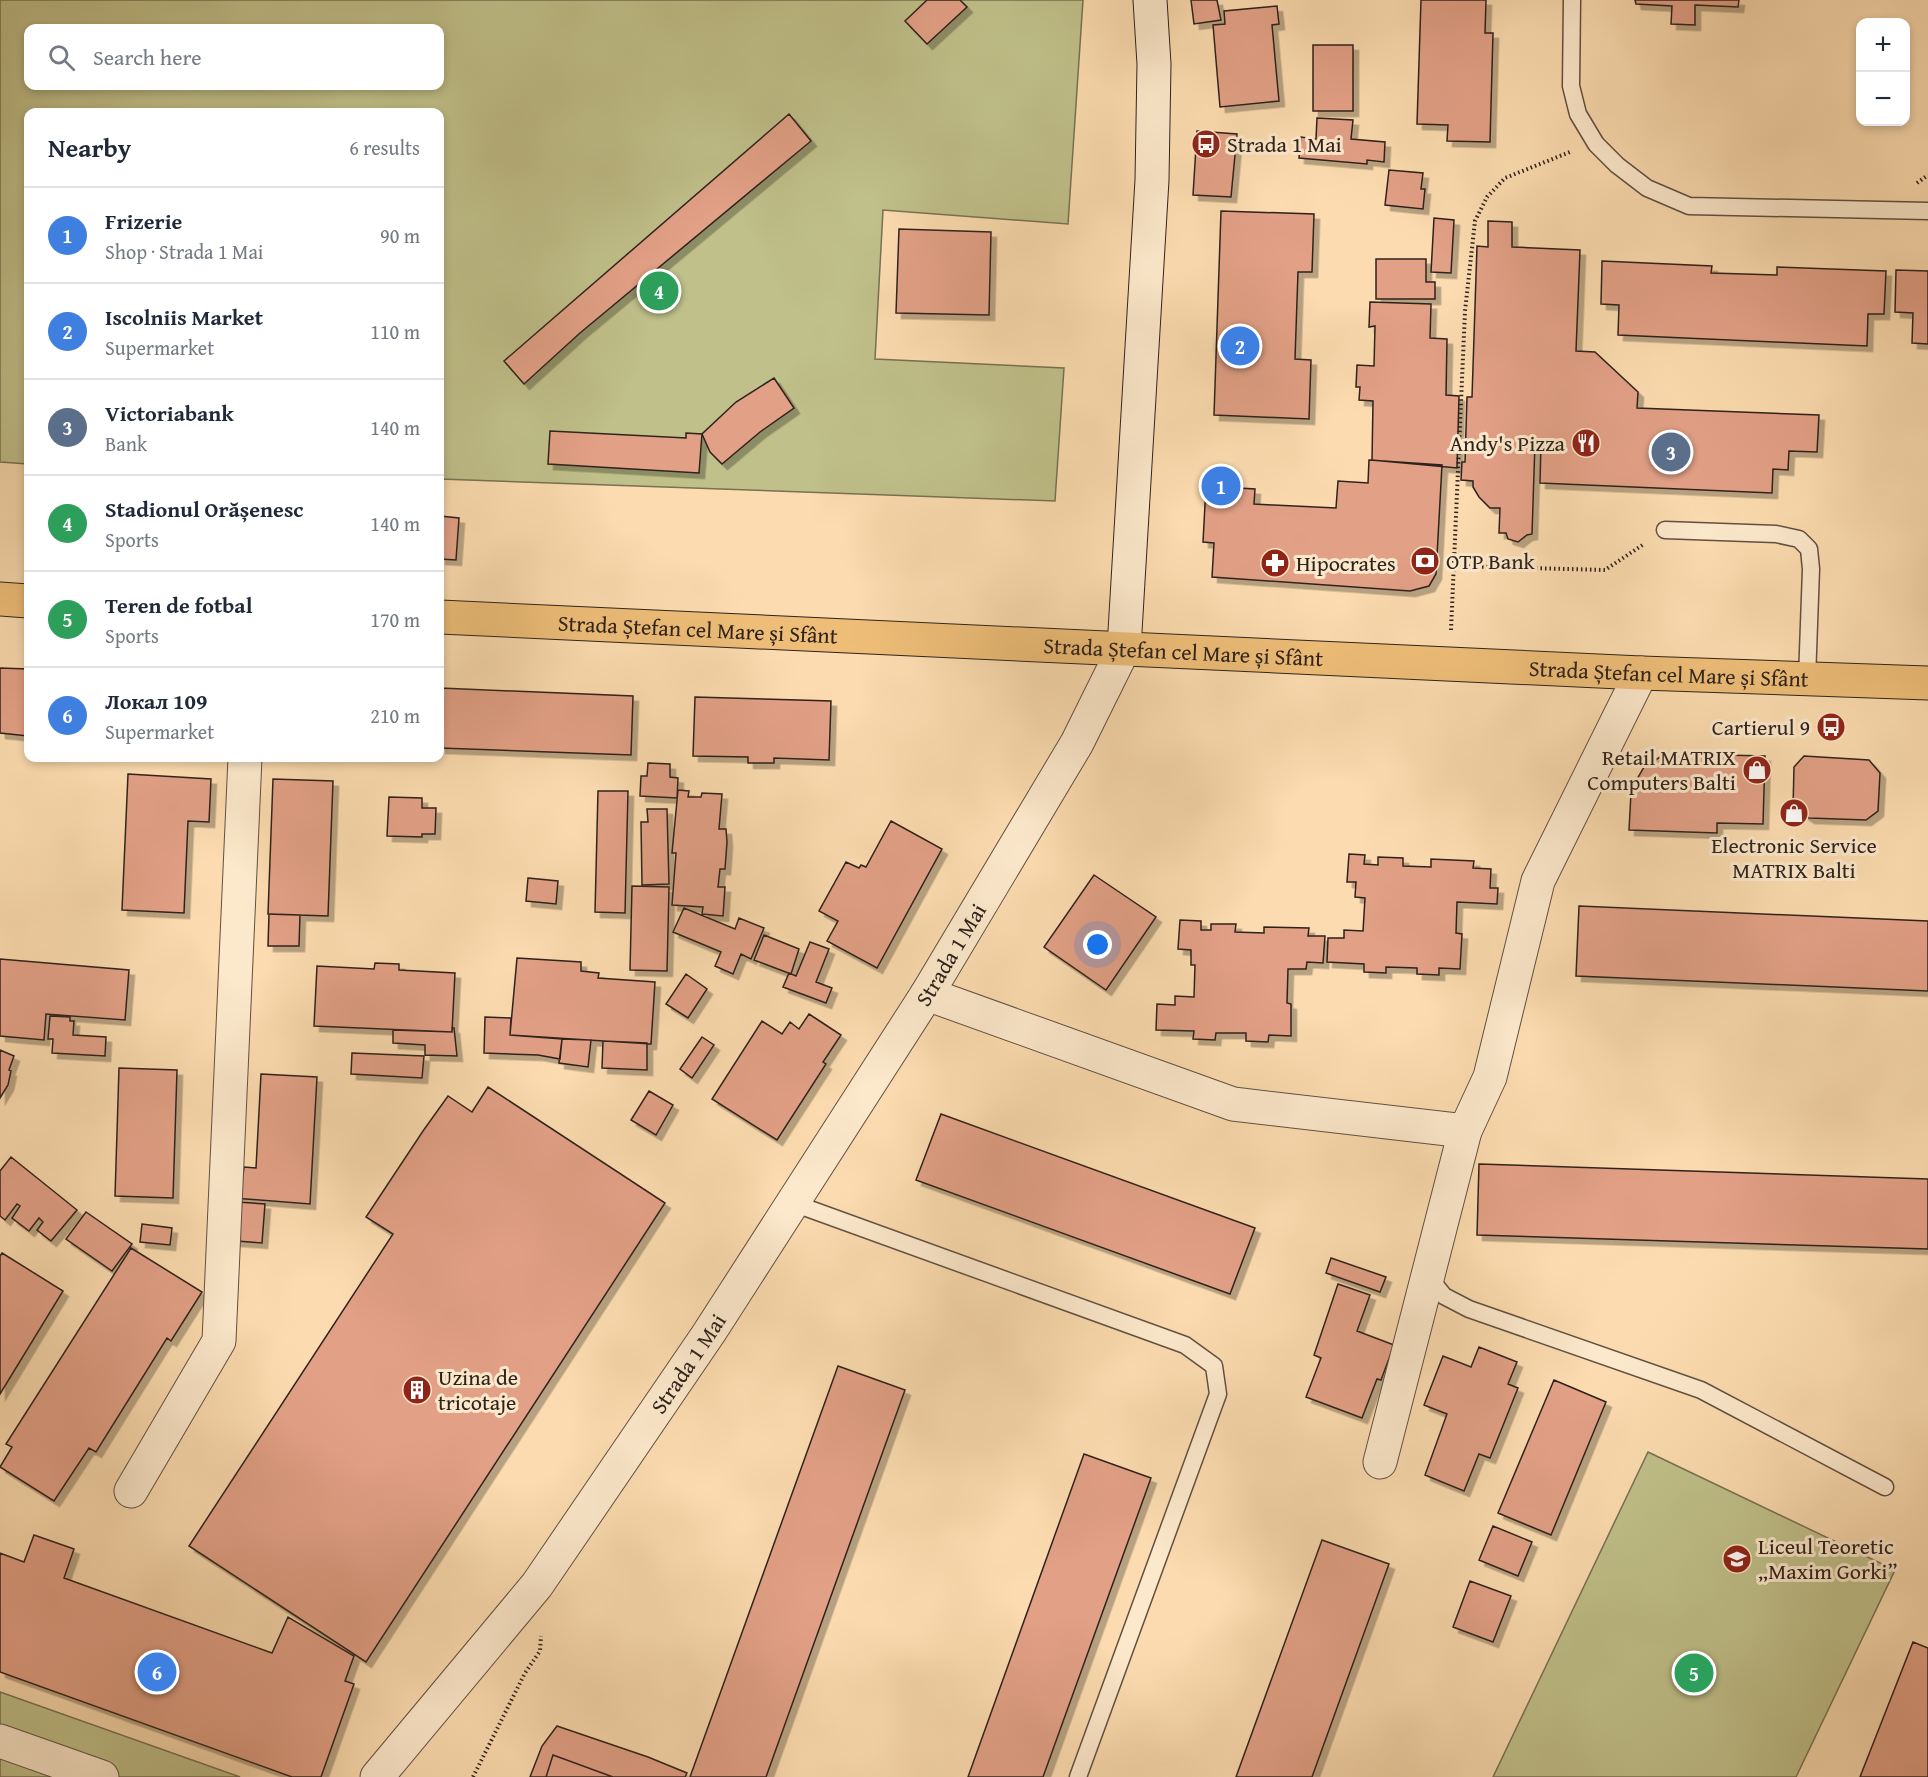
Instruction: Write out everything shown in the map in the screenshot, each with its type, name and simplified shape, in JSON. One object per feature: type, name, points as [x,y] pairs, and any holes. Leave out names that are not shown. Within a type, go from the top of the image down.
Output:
[{"type":"main road","points":[[0,599],[24,600]]},
{"type":"main road","name":"Strada Ștefan cel Mare și Sfânt","points":[[444,617],[1641,673],[1928,683]]},
{"type":"street","name":"Strada 1 Mai","points":[[378,1777],[537,1586],[709,1333],[927,994],[1077,742],[1124,648],[1152,180],[1154,64],[1150,0]]},
{"type":"street","points":[[1380,1462],[1465,1131],[1490,1077],[1538,881],[1641,673]]},
{"type":"street","points":[[131,1491],[219,1341],[245,762]]},
{"type":"street","points":[[927,994],[1233,1104],[1465,1131]]},
{"type":"street","points":[[0,1741],[102,1777]]},
{"type":"lane","points":[[1572,0],[1571,86],[1578,114],[1596,144],[1617,165],[1647,188],[1689,206],[1928,211]]},
{"type":"lane","points":[[1665,530],[1776,534],[1799,539],[1809,549],[1807,679]]},
{"type":"lane","points":[[793,1203],[1185,1345],[1214,1366],[1218,1394],[1078,1777]]},
{"type":"lane","points":[[1428,1276],[1444,1296],[1469,1309],[1701,1390],[1885,1487]]},
{"type":"path","points":[[1448,664],[1455,566],[1465,311],[1475,221],[1487,197],[1505,178],[1546,160],[1596,144]]},
{"type":"path","points":[[1455,566],[1605,570],[1665,530]]},
{"type":"path","points":[[473,1777],[525,1673],[540,1651],[537,1586]]},
{"type":"green space","points":[[0,0],[1083,0],[1068,224],[883,210],[875,359],[1064,368],[1055,501],[444,479],[444,108],[24,108],[24,464],[0,462]]},
{"type":"green space","points":[[1648,1452],[1895,1570],[1796,1777],[1493,1777]]},
{"type":"green space","points":[[0,1692],[240,1777],[0,1777]]},
{"type":"building","points":[[927,0],[960,0],[967,7],[927,44],[905,21]]},
{"type":"building","points":[[1191,0],[1217,0],[1221,20],[1194,24]]},
{"type":"building","points":[[1421,0],[1486,0],[1485,33],[1493,33],[1490,142],[1447,141],[1448,125],[1417,124]]},
{"type":"building","points":[[1635,0],[1739,0],[1738,7],[1695,5],[1695,25],[1671,24],[1672,6],[1636,4]]},
{"type":"building","points":[[1277,6],[1279,24],[1272,25],[1279,101],[1220,107],[1213,25],[1225,24],[1224,11]]},
{"type":"building","points":[[1313,45],[1353,45],[1353,111],[1313,111]]},
{"type":"building","points":[[789,114],[811,141],[580,333],[524,384],[504,361]]},
{"type":"building","points":[[1317,118],[1353,120],[1351,139],[1385,142],[1384,162],[1367,160],[1367,164],[1299,158],[1301,137],[1316,139]]},
{"type":"building","points":[[1197,131],[1237,134],[1231,197],[1193,195]]},
{"type":"building","points":[[1389,170],[1423,173],[1421,189],[1425,189],[1423,209],[1385,205]]},
{"type":"building","points":[[1221,211],[1314,214],[1312,272],[1298,272],[1295,359],[1311,360],[1309,419],[1214,415]]},
{"type":"building","points":[[1434,218],[1454,220],[1451,273],[1431,272]]},
{"type":"building","points":[[1488,221],[1512,222],[1512,247],[1580,250],[1576,351],[1595,352],[1638,392],[1637,408],[1819,415],[1817,452],[1789,451],[1788,470],[1773,469],[1772,493],[1540,483],[1541,443],[1535,443],[1532,534],[1518,542],[1508,539],[1506,533],[1499,533],[1500,508],[1490,508],[1479,497],[1473,487],[1473,481],[1461,480],[1462,462],[1465,462],[1467,397],[1472,397],[1477,246],[1488,247]]},
{"type":"building","points":[[899,229],[991,232],[989,315],[896,313]]},
{"type":"building","points":[[1376,259],[1426,259],[1426,282],[1435,282],[1435,299],[1376,299]]},
{"type":"building","points":[[1602,261],[1712,266],[1711,273],[1777,275],[1777,267],[1886,271],[1884,314],[1868,314],[1867,346],[1618,335],[1619,305],[1601,304]]},
{"type":"building","points":[[1896,270],[1928,271],[1928,344],[1912,343],[1913,313],[1895,312]]},
{"type":"building","points":[[1370,302],[1431,304],[1430,338],[1447,339],[1446,395],[1459,396],[1457,468],[1372,460],[1373,401],[1359,400],[1360,387],[1356,387],[1357,365],[1374,366],[1375,326],[1369,327]]},
{"type":"building","points":[[774,378],[794,408],[760,432],[722,464],[710,452],[702,434],[736,402]]},
{"type":"building","points":[[550,431],[686,438],[686,433],[702,434],[699,473],[548,464]]},
{"type":"building","points":[[1369,460],[1442,465],[1436,574],[1429,586],[1410,591],[1212,577],[1214,543],[1203,542],[1206,486],[1255,489],[1254,504],[1336,508],[1338,481],[1368,483]]},
{"type":"building","points":[[444,516],[459,518],[456,560],[444,559]]},
{"type":"building","points":[[0,668],[24,669],[24,736],[0,733]]},
{"type":"building","points":[[444,688],[633,696],[631,755],[444,748]]},
{"type":"building","points":[[695,697],[831,701],[829,760],[774,758],[774,763],[748,763],[748,757],[693,756]]},
{"type":"building","points":[[1682,754],[1765,756],[1763,824],[1717,823],[1717,833],[1629,830],[1631,793],[1635,793],[1637,779],[1644,767],[1660,757],[1682,757]]},
{"type":"building","points":[[1804,756],[1869,760],[1880,773],[1878,811],[1866,820],[1809,818],[1793,807],[1794,767]]},
{"type":"building","points":[[648,763],[670,764],[670,777],[678,778],[677,798],[640,796],[641,776],[647,776]]},
{"type":"building","points":[[128,774],[211,779],[209,822],[188,821],[184,913],[122,910]]},
{"type":"building","points":[[273,779],[333,781],[328,916],[268,914]]},
{"type":"building","points":[[678,790],[689,791],[688,797],[701,797],[702,793],[722,794],[719,829],[726,829],[727,842],[725,869],[720,869],[718,887],[725,887],[723,916],[702,914],[703,907],[672,905],[676,853],[672,853]]},
{"type":"building","points":[[598,791],[628,791],[625,913],[595,912]]},
{"type":"building","points":[[389,797],[422,798],[422,808],[436,808],[435,834],[422,834],[422,837],[387,836]]},
{"type":"building","points":[[647,809],[667,809],[669,884],[642,885],[641,822],[648,822]]},
{"type":"building","points":[[891,821],[942,849],[877,968],[827,941],[838,921],[819,911],[846,862],[859,868],[861,865],[866,867]]},
{"type":"building","points":[[1349,854],[1365,855],[1364,864],[1378,865],[1378,857],[1403,858],[1403,866],[1431,867],[1431,859],[1474,861],[1473,868],[1491,869],[1490,888],[1498,888],[1497,904],[1457,902],[1456,933],[1462,934],[1460,969],[1439,968],[1439,975],[1417,974],[1417,968],[1386,967],[1386,973],[1364,972],[1364,964],[1327,962],[1328,938],[1344,938],[1344,930],[1363,931],[1365,898],[1355,897],[1356,882],[1347,882]]},
{"type":"building","points":[[1094,875],[1156,917],[1106,990],[1044,947]]},
{"type":"building","points":[[528,878],[558,881],[556,904],[526,901]]},
{"type":"building","points":[[632,886],[669,887],[667,971],[630,970]]},
{"type":"building","points":[[1579,906],[1928,921],[1928,991],[1576,976]]},
{"type":"building","points":[[684,908],[735,929],[739,918],[764,928],[751,959],[741,954],[733,974],[715,966],[721,952],[673,932]]},
{"type":"building","points":[[269,914],[300,915],[299,946],[268,946]]},
{"type":"building","points":[[1180,920],[1201,921],[1201,930],[1211,930],[1211,924],[1236,924],[1235,932],[1264,933],[1264,927],[1309,928],[1308,936],[1325,936],[1323,963],[1307,962],[1306,969],[1288,969],[1287,1003],[1291,1004],[1291,1036],[1269,1035],[1268,1042],[1246,1041],[1246,1033],[1216,1033],[1215,1040],[1193,1039],[1194,1031],[1156,1030],[1157,1004],[1175,1005],[1175,996],[1194,997],[1195,965],[1191,965],[1191,950],[1178,949]]},
{"type":"building","points":[[764,935],[799,949],[791,974],[754,960]]},
{"type":"building","points":[[810,942],[829,949],[816,982],[832,988],[826,1003],[783,987],[789,973],[796,976]]},
{"type":"building","points":[[517,958],[581,962],[581,971],[599,973],[598,978],[655,982],[651,1044],[510,1035]]},
{"type":"building","points":[[0,959],[129,970],[125,1020],[46,1014],[44,1040],[0,1036]]},
{"type":"building","points":[[375,963],[399,964],[399,970],[455,973],[452,1032],[314,1026],[317,966],[374,969]]},
{"type":"building","points":[[686,974],[707,989],[688,1018],[666,1004]]},
{"type":"building","points":[[809,1014],[841,1035],[823,1062],[826,1064],[777,1140],[712,1099],[762,1021],[782,1034],[790,1022],[799,1029]]},
{"type":"building","points":[[50,1016],[70,1017],[70,1021],[74,1021],[73,1035],[106,1037],[105,1056],[52,1053],[53,1039],[48,1039]]},
{"type":"building","points":[[485,1017],[511,1018],[510,1035],[562,1039],[560,1059],[538,1055],[484,1053]]},
{"type":"building","points":[[454,1028],[457,1056],[425,1055],[425,1045],[393,1043],[393,1030],[452,1032]]},
{"type":"building","points":[[702,1037],[714,1045],[692,1078],[680,1069]]},
{"type":"building","points":[[562,1039],[591,1040],[588,1067],[559,1063]]},
{"type":"building","points":[[603,1041],[647,1043],[647,1070],[602,1068]]},
{"type":"building","points":[[0,1050],[14,1056],[9,1070],[11,1071],[8,1085],[0,1098]]},
{"type":"building","points":[[352,1053],[424,1056],[422,1078],[351,1074]]},
{"type":"building","points":[[119,1068],[177,1070],[173,1198],[115,1196]]},
{"type":"building","points":[[261,1074],[317,1077],[310,1204],[233,1198],[235,1175],[243,1176],[244,1167],[256,1168]]},
{"type":"building","name":"Uzina de tricotaje","points":[[488,1087],[665,1203],[366,1662],[189,1546],[393,1234],[366,1217],[448,1096],[472,1112]]},
{"type":"building","points":[[649,1091],[673,1105],[656,1135],[631,1120]]},
{"type":"building","points":[[941,1114],[1255,1228],[1230,1294],[916,1180]]},
{"type":"building","points":[[11,1157],[77,1210],[51,1241],[37,1230],[43,1222],[39,1218],[29,1231],[12,1218],[20,1206],[17,1204],[5,1220],[0,1216],[0,1171]]},
{"type":"building","points":[[1479,1164],[1928,1179],[1928,1249],[1477,1235]]},
{"type":"building","points":[[222,1201],[265,1204],[262,1243],[224,1240]]},
{"type":"building","points":[[86,1212],[132,1244],[112,1271],[66,1239]]},
{"type":"building","points":[[142,1224],[172,1228],[170,1245],[140,1242]]},
{"type":"building","points":[[131,1248],[202,1292],[171,1341],[167,1338],[96,1452],[89,1448],[54,1501],[0,1467],[12,1447],[6,1444]]},
{"type":"building","points":[[2,1253],[63,1291],[0,1394],[0,1256]]},
{"type":"building","points":[[1331,1258],[1386,1277],[1380,1292],[1326,1273]]},
{"type":"building","points":[[1338,1284],[1370,1295],[1357,1331],[1394,1345],[1381,1380],[1377,1379],[1362,1418],[1306,1397],[1321,1358],[1314,1355]]},
{"type":"building","points":[[1479,1347],[1517,1362],[1508,1384],[1518,1388],[1490,1458],[1479,1454],[1464,1491],[1425,1475],[1447,1414],[1424,1405],[1443,1356],[1471,1367]]},
{"type":"building","points":[[838,1366],[905,1390],[766,1777],[690,1777]]},
{"type":"building","points":[[1554,1380],[1606,1402],[1551,1535],[1498,1513]]},
{"type":"building","points":[[1084,1454],[1151,1478],[1043,1777],[968,1777]]},
{"type":"building","points":[[1493,1526],[1532,1542],[1518,1576],[1479,1560]]},
{"type":"building","points":[[34,1535],[74,1549],[64,1578],[272,1653],[288,1617],[354,1656],[345,1681],[354,1684],[321,1777],[292,1777],[0,1672],[0,1553],[24,1562]]},
{"type":"building","points":[[1322,1540],[1389,1564],[1312,1777],[1236,1777]]},
{"type":"building","points":[[1470,1581],[1511,1596],[1493,1642],[1453,1627]]},
{"type":"building","points":[[1913,1642],[1928,1648],[1928,1777],[1860,1777]]},
{"type":"building","points":[[557,1726],[687,1773],[685,1777],[613,1777],[553,1755],[546,1777],[530,1777],[542,1746]]},
{"type":"building","points":[[553,1755],[613,1777],[546,1777]]},
{"type":"place","name":"Strada 1 Mai","points":[[1206,144]]},
{"type":"place","name":"Stadionul Orășenesc","points":[[659,291]]},
{"type":"place","name":"Iscolniis Market","points":[[1240,346]]},
{"type":"place","name":"Andy's Pizza","points":[[1586,443]]},
{"type":"place","name":"Victoriabank","points":[[1671,452]]},
{"type":"place","name":"Frizerie","points":[[1221,486]]},
{"type":"place","name":"OTP Bank","points":[[1425,561]]},
{"type":"place","name":"Hipocrates","points":[[1275,563]]},
{"type":"place","name":"Cartierul 9","points":[[1831,727]]},
{"type":"place","name":"Retail MATRIX Computers Balti","points":[[1757,770]]},
{"type":"place","name":"Electronic Service MATRIX Balti","points":[[1794,813]]},
{"type":"place","name":"Uzina de tricotaje","points":[[417,1390]]},
{"type":"place","name":"Liceul Teoretic „Maxim Gorki”","points":[[1737,1559]]},
{"type":"place","name":"Локал 109","points":[[157,1672]]},
{"type":"place","name":"Teren de fotbal","points":[[1694,1673]]}]
